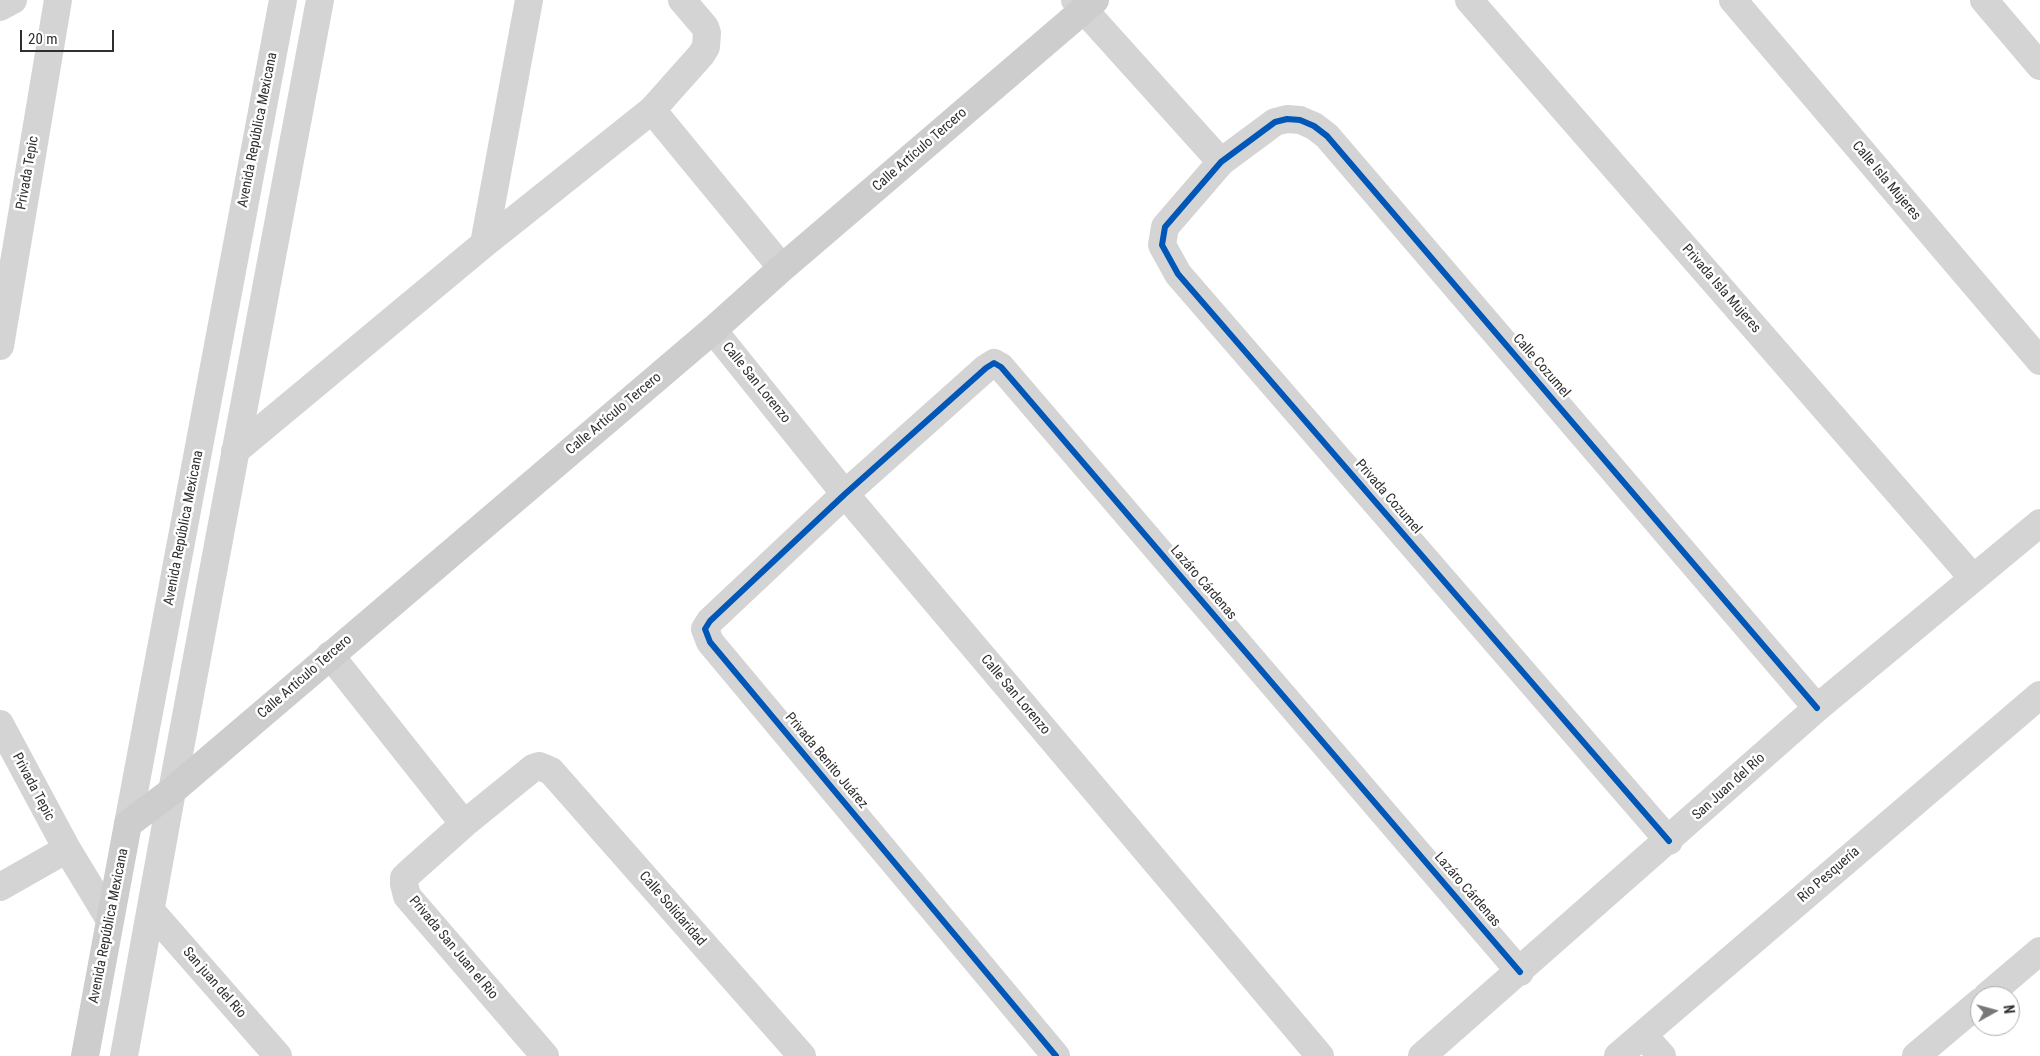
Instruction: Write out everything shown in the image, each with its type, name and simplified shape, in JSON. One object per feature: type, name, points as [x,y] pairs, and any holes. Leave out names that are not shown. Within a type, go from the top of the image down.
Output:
[{"type":"street","points":[[0,7],[13,0]]},
{"type":"street","name":"Privada Tepic","points":[[0,346],[10,228],[58,0]]},
{"type":"street","name":"Avenida República Mexicana","points":[[85,1056],[282,0]]},
{"type":"street","points":[[124,1056],[320,0]]},
{"type":"street","points":[[484,244],[529,0]]},
{"type":"street","points":[[235,451],[484,244],[652,110],[706,47],[707,33],[705,27],[682,0]]},
{"type":"street","name":"Privada Isla Mujeres","points":[[1469,0],[1973,578]]},
{"type":"street","name":"Calle Isla Mujeres","points":[[1733,0],[2040,362]]},
{"type":"street","points":[[1984,0],[2040,66]]},
{"type":"street","points":[[1084,3],[1221,162]]},
{"type":"street","name":"Calle Artículo Tercero","points":[[128,824],[172,791],[330,654],[713,330],[1084,3]]},
{"type":"street","points":[[652,110],[782,268]]},
{"type":"street","name":"Calle Cozumel","points":[[1221,162],[1275,122],[1287,118],[1300,120],[1314,126],[1327,136],[1817,708]]},
{"type":"street","name":"Privada Cozumel","points":[[1221,162],[1165,227],[1162,245],[1178,274],[1669,841]]},
{"type":"street","name":"Calle San Lorenzo","points":[[713,330],[845,494],[1320,1056]]},
{"type":"street","name":"Lazáro Cárdenas","points":[[845,494],[986,368],[994,363],[1001,367],[1520,972]]},
{"type":"street","name":"Privada Benito Juárez","points":[[845,494],[710,621],[706,629],[707,635],[710,642],[1056,1056]]},
{"type":"street","name":"San Juan del Río","points":[[1422,1056],[1669,841],[1817,708],[2040,522]]},
{"type":"street","points":[[330,654],[464,824]]},
{"type":"street","name":"Río Pesquería","points":[[1618,1056],[2040,695]]},
{"type":"street","name":"Privada Tepic","points":[[0,724],[67,849],[110,920]]},
{"type":"street","name":"Privada San Juan el Rio","points":[[539,766],[533,768],[464,824],[409,873],[404,878],[404,884],[407,896],[545,1056]]},
{"type":"street","name":"Calle Solidaridad","points":[[539,766],[551,771],[802,1056]]},
{"type":"street","points":[[0,887],[67,849]]},
{"type":"street","name":"San juan del Rio","points":[[151,911],[278,1056]]},
{"type":"street","points":[[1999,986],[2040,951]]},
{"type":"street","points":[[1916,1056],[1970,1010]]},
{"type":"street","points":[[1643,1034],[1662,1056]]},
{"type":"cycle path","points":[[1669,841],[1178,274],[1162,245],[1165,227],[1221,162],[1275,122],[1287,119],[1300,120],[1314,126],[1327,136],[1817,708]]},
{"type":"cycle path","points":[[1056,1056],[710,642],[705,629],[710,621],[845,494],[986,368],[994,363],[1001,367],[1520,972]]}]
